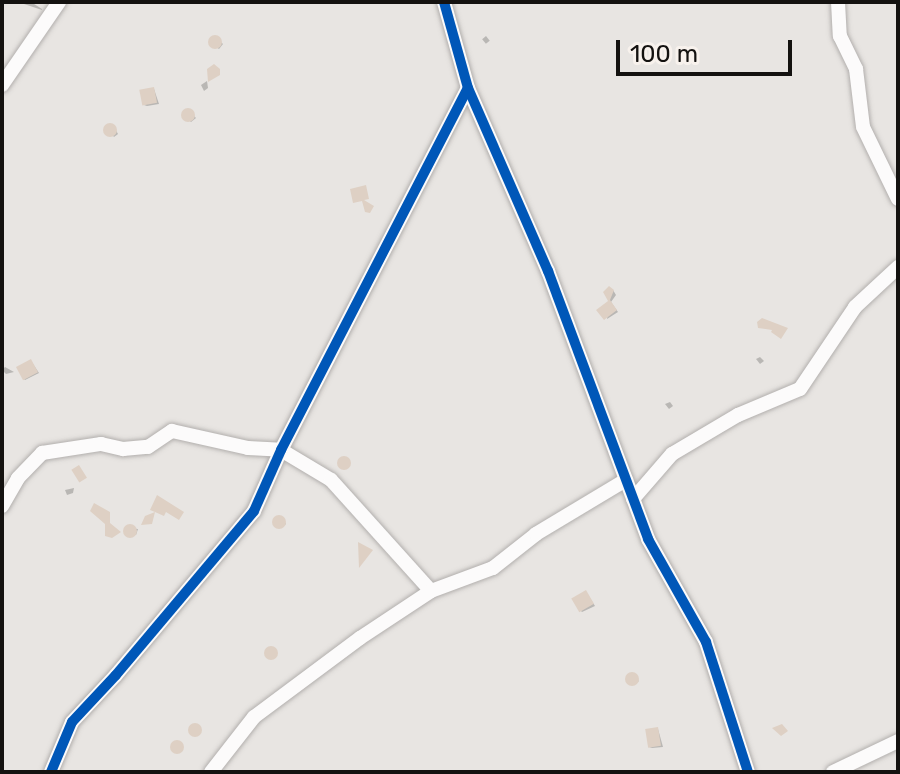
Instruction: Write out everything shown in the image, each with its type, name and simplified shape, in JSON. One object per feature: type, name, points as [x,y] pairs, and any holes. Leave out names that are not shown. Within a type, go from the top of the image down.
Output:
[{"type":"street","points":[[2,85],[59,2]]},
{"type":"street","points":[[444,2],[468,88],[548,271],[648,539],[706,642],[748,772]]},
{"type":"street","points":[[838,2],[840,36],[856,69],[863,127],[898,199]]},
{"type":"street","points":[[51,772],[72,722],[116,675],[254,511],[281,450],[468,88]]},
{"type":"street","points":[[633,499],[672,454],[738,415],[800,389],[855,307],[898,267]]},
{"type":"street","points":[[2,506],[18,478],[42,453],[101,444],[123,449],[148,447],[172,431],[248,448],[281,450],[331,480],[431,591]]},
{"type":"street","points":[[211,772],[265,709],[431,591],[493,568],[536,534],[626,480]]},
{"type":"street","points":[[833,772],[898,741]]},
{"type":"building","points":[[215,35],[222,42],[215,49],[208,42]]},
{"type":"building","points":[[214,64],[220,69],[220,75],[208,82],[207,69]]},
{"type":"building","points":[[154,87],[157,103],[142,106],[139,90]]},
{"type":"building","points":[[188,108],[195,115],[188,122],[181,115]]},
{"type":"building","points":[[110,123],[117,130],[110,137],[103,130]]},
{"type":"building","points":[[366,185],[369,199],[364,200],[374,206],[370,213],[365,212],[362,201],[353,203],[350,189]]},
{"type":"building","points":[[609,286],[614,290],[610,300],[617,310],[604,320],[596,310],[608,301],[603,292]]},
{"type":"building","points":[[762,318],[788,328],[781,339],[772,330],[758,328],[757,322]]},
{"type":"building","points":[[31,359],[38,372],[23,380],[16,367]]},
{"type":"building","points":[[344,456],[351,463],[344,470],[337,463]]},
{"type":"building","points":[[79,465],[87,478],[79,482],[71,470]]},
{"type":"building","points":[[157,495],[184,512],[179,520],[166,512],[164,516],[150,510]]},
{"type":"building","points":[[94,503],[110,512],[110,523],[121,532],[112,538],[105,536],[105,524],[90,511]]},
{"type":"building","points":[[155,512],[152,524],[141,525],[145,516]]},
{"type":"building","points":[[279,515],[286,522],[279,529],[272,522]]},
{"type":"building","points":[[130,524],[137,531],[130,538],[123,531]]},
{"type":"building","points":[[358,542],[373,550],[359,568]]},
{"type":"building","points":[[586,590],[594,604],[579,612],[571,598]]},
{"type":"building","points":[[271,646],[278,653],[271,660],[264,653]]},
{"type":"building","points":[[632,672],[639,679],[632,686],[625,679]]},
{"type":"building","points":[[195,723],[202,730],[195,737],[188,730]]},
{"type":"building","points":[[782,724],[788,731],[781,736],[772,728]]},
{"type":"building","points":[[658,727],[661,746],[648,748],[645,729]]},
{"type":"building","points":[[177,740],[184,747],[177,754],[170,747]]},
{"type":"cycle path","points":[[444,2],[468,88],[548,271],[648,539],[706,642],[748,772]]},
{"type":"cycle path","points":[[51,772],[72,722],[116,675],[254,511],[281,450],[468,88]]}]
